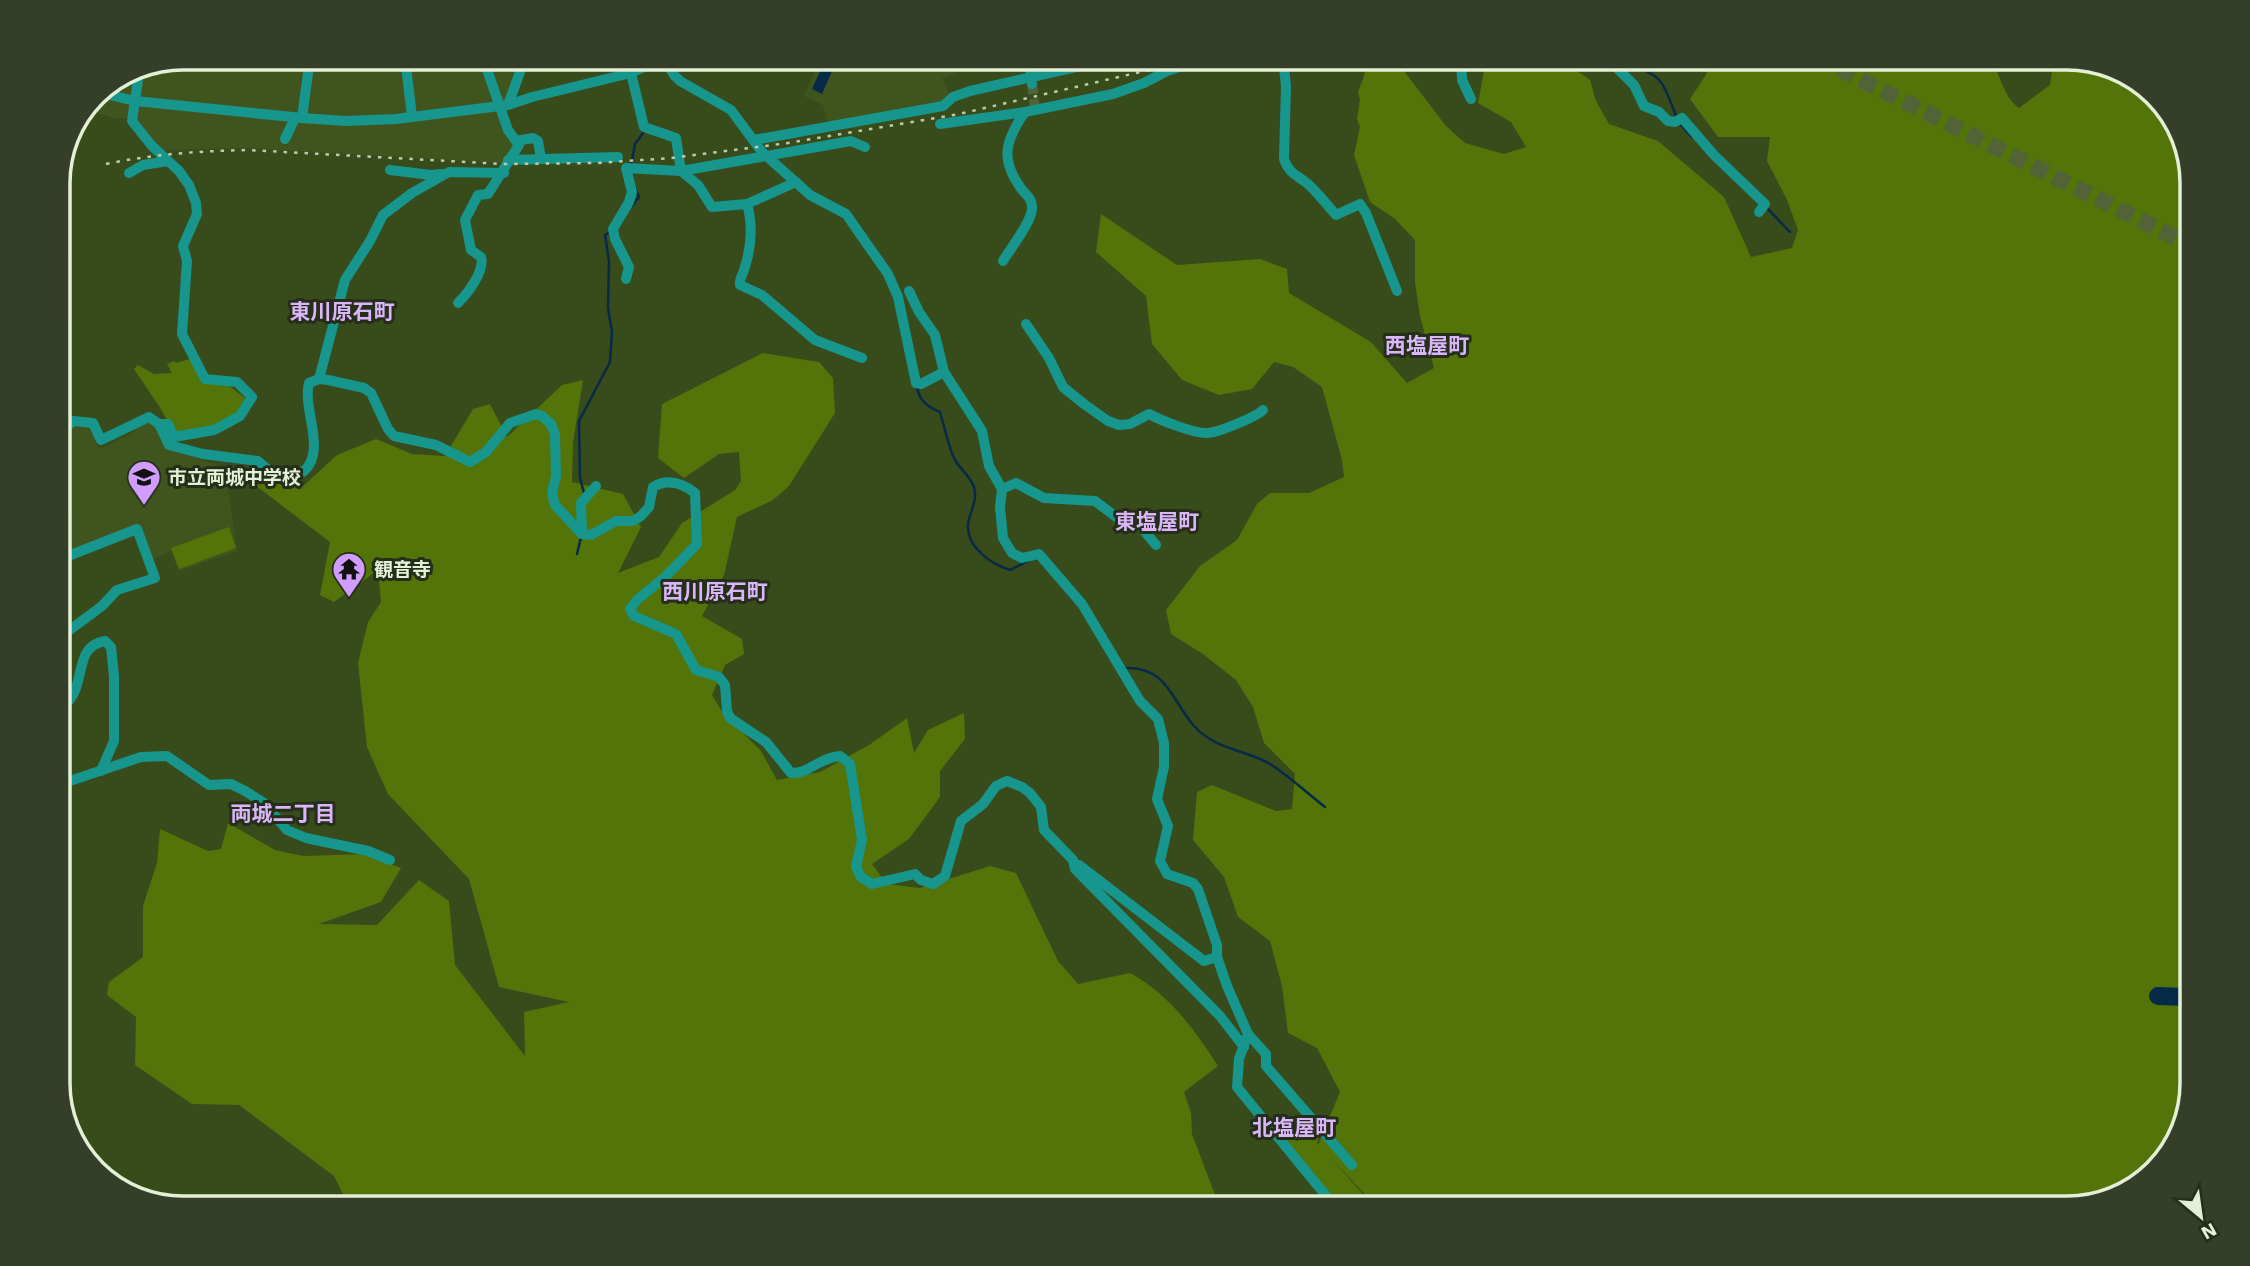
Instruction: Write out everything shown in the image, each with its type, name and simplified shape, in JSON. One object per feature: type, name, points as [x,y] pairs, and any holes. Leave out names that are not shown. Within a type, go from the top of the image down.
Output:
[{"type":"street","points":[[285,139],[299,118],[308,70]]},
{"type":"street","points":[[406,70],[412,116]]},
{"type":"street","points":[[458,303],[475,281],[483,263],[481,257],[471,250],[465,220],[478,195],[488,194],[504,173],[508,160],[519,145],[508,130],[505,106],[488,70]]},
{"type":"street","points":[[505,106],[520,70]]},
{"type":"street","points":[[112,95],[135,101],[299,118],[345,121],[396,119],[505,106],[638,70]]},
{"type":"street","points":[[671,70],[680,80],[731,110],[762,152],[810,195],[846,214],[888,274],[898,297],[916,383],[921,384],[944,372]]},
{"type":"street","points":[[1030,70],[1031,81]]},
{"type":"street","points":[[754,140],[943,106],[953,97],[1072,70]]},
{"type":"street","points":[[940,124],[1025,112],[1113,94],[1170,70]]},
{"type":"street","points":[[1284,70],[1284,159],[1287,168],[1297,178],[1306,182],[1336,215],[1360,204],[1397,291]]},
{"type":"street","points":[[1462,70],[1462,79],[1471,99]]},
{"type":"street","points":[[1621,70],[1634,85],[1644,106],[1659,112],[1668,121],[1678,120],[1714,155],[1761,209]]},
{"type":"street","points":[[631,73],[644,127],[676,138],[681,171],[698,185],[712,207],[747,204],[796,182]]},
{"type":"street","points":[[138,80],[132,121],[189,185],[196,203],[197,215],[183,246],[187,261],[182,334],[205,379],[237,383],[252,397],[240,416],[214,430],[174,437],[168,424],[159,424]]},
{"type":"street","points":[[1003,261],[1032,212],[1032,202],[1011,174],[1007,160],[1009,142],[1025,112]]},
{"type":"street","points":[[516,141],[533,138],[538,141],[541,159]]},
{"type":"street","points":[[626,279],[629,267],[613,229],[632,192],[626,168],[681,171],[851,141],[865,147]]},
{"type":"street","points":[[508,160],[618,157]]},
{"type":"street","points":[[129,173],[143,165],[167,161]]},
{"type":"street","points":[[390,170],[431,175],[449,172],[504,173]]},
{"type":"street","points":[[319,379],[345,280],[383,215],[412,193],[449,172]]},
{"type":"street","points":[[747,204],[752,222],[744,270],[739,279],[740,285],[762,295],[815,340],[862,358]]},
{"type":"street","points":[[909,290],[919,312],[935,335],[944,372],[986,441],[989,466],[1002,489],[1000,507],[1003,537],[1012,553],[1022,558],[1039,554],[1082,604],[1140,701],[1158,719],[1164,743],[1164,766],[1157,799],[1168,826],[1160,861],[1167,874],[1193,883],[1198,889],[1217,945],[1217,957],[1227,986],[1248,1034],[1266,1054],[1266,1066],[1352,1166]]},
{"type":"street","points":[[1026,324],[1049,358],[1063,387],[1108,421],[1119,425],[1130,424],[1149,414],[1161,421],[1206,434],[1256,416],[1263,410]]},
{"type":"street","points":[[70,424],[73,421],[93,424],[101,440],[149,417],[159,424],[169,444],[202,454],[258,461],[277,477],[289,479],[306,470],[314,452],[313,429],[306,394],[309,383],[319,379],[364,388],[371,393],[394,436],[436,444],[470,462],[486,452],[510,423],[536,414],[542,416],[551,424],[555,434],[556,476],[552,493],[555,505],[582,534],[591,535],[616,520],[633,521],[641,516],[649,507],[653,487],[661,482],[673,481],[695,493],[697,544],[630,609],[634,617],[676,634],[696,670],[719,677],[725,685],[730,718],[766,742],[791,773],[800,773],[826,758],[840,756],[850,764],[862,840],[856,867],[861,877],[872,884],[915,874],[921,880],[933,884],[945,876],[961,821],[984,804],[996,786],[1007,781],[1030,793],[1041,807],[1044,830],[1073,860],[1204,961],[1217,957]]},
{"type":"street","points":[[1002,489],[1016,484],[1044,498],[1095,501],[1119,519],[1140,527],[1156,545]]},
{"type":"street","points":[[582,534],[581,503],[596,486]]},
{"type":"street","points":[[70,554],[136,528],[155,578],[117,590],[70,630]]},
{"type":"street","points":[[70,700],[79,684],[84,655],[89,647],[105,641],[111,647],[114,676],[114,741],[101,771]]},
{"type":"street","points":[[70,781],[141,757],[167,756],[209,785],[231,784],[245,791],[264,803],[287,830],[306,838],[368,851],[390,860]]},
{"type":"street","points":[[1073,860],[1075,869],[1220,1016],[1244,1047]]},
{"type":"street","points":[[1248,1034],[1239,1059],[1237,1087],[1326,1196]]},
{"type":"shaded area","points":[[520,70],[505,114],[517,141],[503,163],[251,148],[163,150],[149,138],[134,118],[114,118],[94,113],[126,85],[146,76],[168,71]]},
{"type":"shaded area","points":[[816,70],[955,70],[954,74],[942,78],[949,93],[939,104],[828,125],[823,105],[804,96]]},
{"type":"shaded area","points":[[1365,70],[1403,70],[1446,126],[1465,143],[1504,154],[1526,147],[1511,122],[1478,103],[1484,70],[1576,70],[1590,80],[1596,101],[1609,124],[1658,141],[1724,197],[1751,257],[1792,248],[1798,230],[1787,200],[1767,161],[1770,137],[1718,137],[1690,99],[1707,70],[1996,70],[2008,96],[2019,108],[2050,85],[2052,70],[2082,71],[2124,85],[2147,103],[2161,120],[2174,146],[2180,175],[2180,1083],[2176,1113],[2165,1140],[2136,1173],[2097,1192],[2067,1196],[1366,1196],[1330,1157],[1365,1196],[1331,1196],[1279,1135],[1307,1115],[1321,1132],[1318,1145],[1340,1092],[1317,1048],[1288,1033],[1282,986],[1270,941],[1238,917],[1224,877],[1193,840],[1197,792],[1212,785],[1276,811],[1292,809],[1295,774],[1264,743],[1253,707],[1236,680],[1203,654],[1171,634],[1166,610],[1200,566],[1237,540],[1257,504],[1270,493],[1309,493],[1344,477],[1342,460],[1322,387],[1293,367],[1274,362],[1252,389],[1219,395],[1182,380],[1152,344],[1146,296],[1096,252],[1101,214],[1177,265],[1260,259],[1287,269],[1289,293],[1371,342],[1407,383],[1434,368],[1420,316],[1415,283],[1415,240],[1395,219],[1370,202],[1354,155],[1360,127],[1357,119],[1360,100],[1358,92]]},
{"type":"shaded area","points":[[763,353],[819,362],[833,378],[835,413],[789,486],[773,500],[737,517],[724,575],[702,616],[742,639],[744,654],[725,665],[712,695],[721,710],[761,751],[777,780],[820,772],[869,745],[907,718],[914,753],[928,730],[964,713],[965,739],[940,771],[940,797],[909,839],[872,864],[887,884],[920,888],[990,866],[1016,873],[1058,961],[1078,984],[1130,973],[1169,1002],[1200,1039],[1218,1066],[1184,1092],[1191,1113],[1192,1134],[1215,1196],[344,1196],[334,1176],[239,1105],[192,1104],[135,1065],[136,1017],[107,995],[109,982],[143,957],[143,906],[157,863],[160,829],[208,851],[221,849],[228,823],[275,850],[303,856],[364,854],[401,868],[381,902],[319,924],[377,925],[419,880],[449,901],[455,965],[525,1056],[524,1012],[569,1002],[499,987],[469,879],[388,794],[367,747],[358,663],[368,622],[381,602],[378,570],[334,602],[320,595],[330,542],[251,482],[265,474],[300,489],[337,455],[376,439],[412,454],[445,456],[473,409],[490,404],[507,437],[562,385],[583,380],[573,443],[572,482],[623,494],[641,527],[618,573],[659,557],[682,523],[735,490],[741,481],[739,452],[719,454],[684,478],[658,458],[662,404]]},
{"type":"shaded area","points":[[189,359],[203,382],[228,385],[245,398],[236,419],[213,429],[176,436],[134,369],[138,365],[154,374],[172,373],[167,364]]},
{"type":"shaded area","name":"市立両城中学校","points":[[145,422],[156,425],[171,450],[218,465],[223,484],[228,488],[237,551],[179,571],[171,551],[152,560],[140,526],[70,553],[70,431],[76,425],[91,427],[98,447],[103,448],[132,433]]},
{"type":"shaded area","points":[[229,527],[236,548],[179,569],[171,548]]},
{"type":"water","points":[[821,70],[832,70],[822,94],[812,89]]},
{"type":"waterway","points":[[1643,70],[1662,84],[1677,118]]},
{"type":"waterway","points":[[1680,124],[1692,137]]},
{"type":"waterway","points":[[631,165],[635,144],[643,133]]},
{"type":"waterway","points":[[632,206],[639,197],[635,188]]},
{"type":"waterway","points":[[1766,207],[1790,232]]},
{"type":"waterway","points":[[584,493],[580,478],[579,421],[610,362],[612,332],[608,308],[609,261],[605,235],[610,232]]},
{"type":"waterway","points":[[917,387],[925,403],[940,412],[955,460],[974,487],[968,532],[975,547],[995,564],[1010,570],[1028,561]]},
{"type":"waterway","points":[[577,554],[581,537]]},
{"type":"waterway","points":[[1125,668],[1139,669],[1159,679],[1203,734],[1222,745],[1270,764],[1325,807]]},
{"type":"waterway","points":[[2158,996],[2180,997]]},
{"type":"tunnel","points":[[1842,70],[2180,240]]},
{"type":"tunnel","points":[[1032,84],[1035,110]]},
{"type":"railway","points":[[106,164],[177,154],[248,150],[503,164],[598,163],[671,158],[788,143],[959,114],[1149,70]]},
{"type":"place","name":"市立両城中学校","points":[[144,507]]},
{"type":"place","name":"観音寺","points":[[349,599]]},
{"type":"district","name":"東川原石町","points":[[342,312]]},
{"type":"district","name":"西塩屋町","points":[[1427,346]]},
{"type":"district","name":"東塩屋町","points":[[1157,522]]},
{"type":"district","name":"西川原石町","points":[[715,592]]},
{"type":"district","name":"両城二丁目","points":[[283,814]]},
{"type":"district","name":"北塩屋町","points":[[1294,1128]]}]
